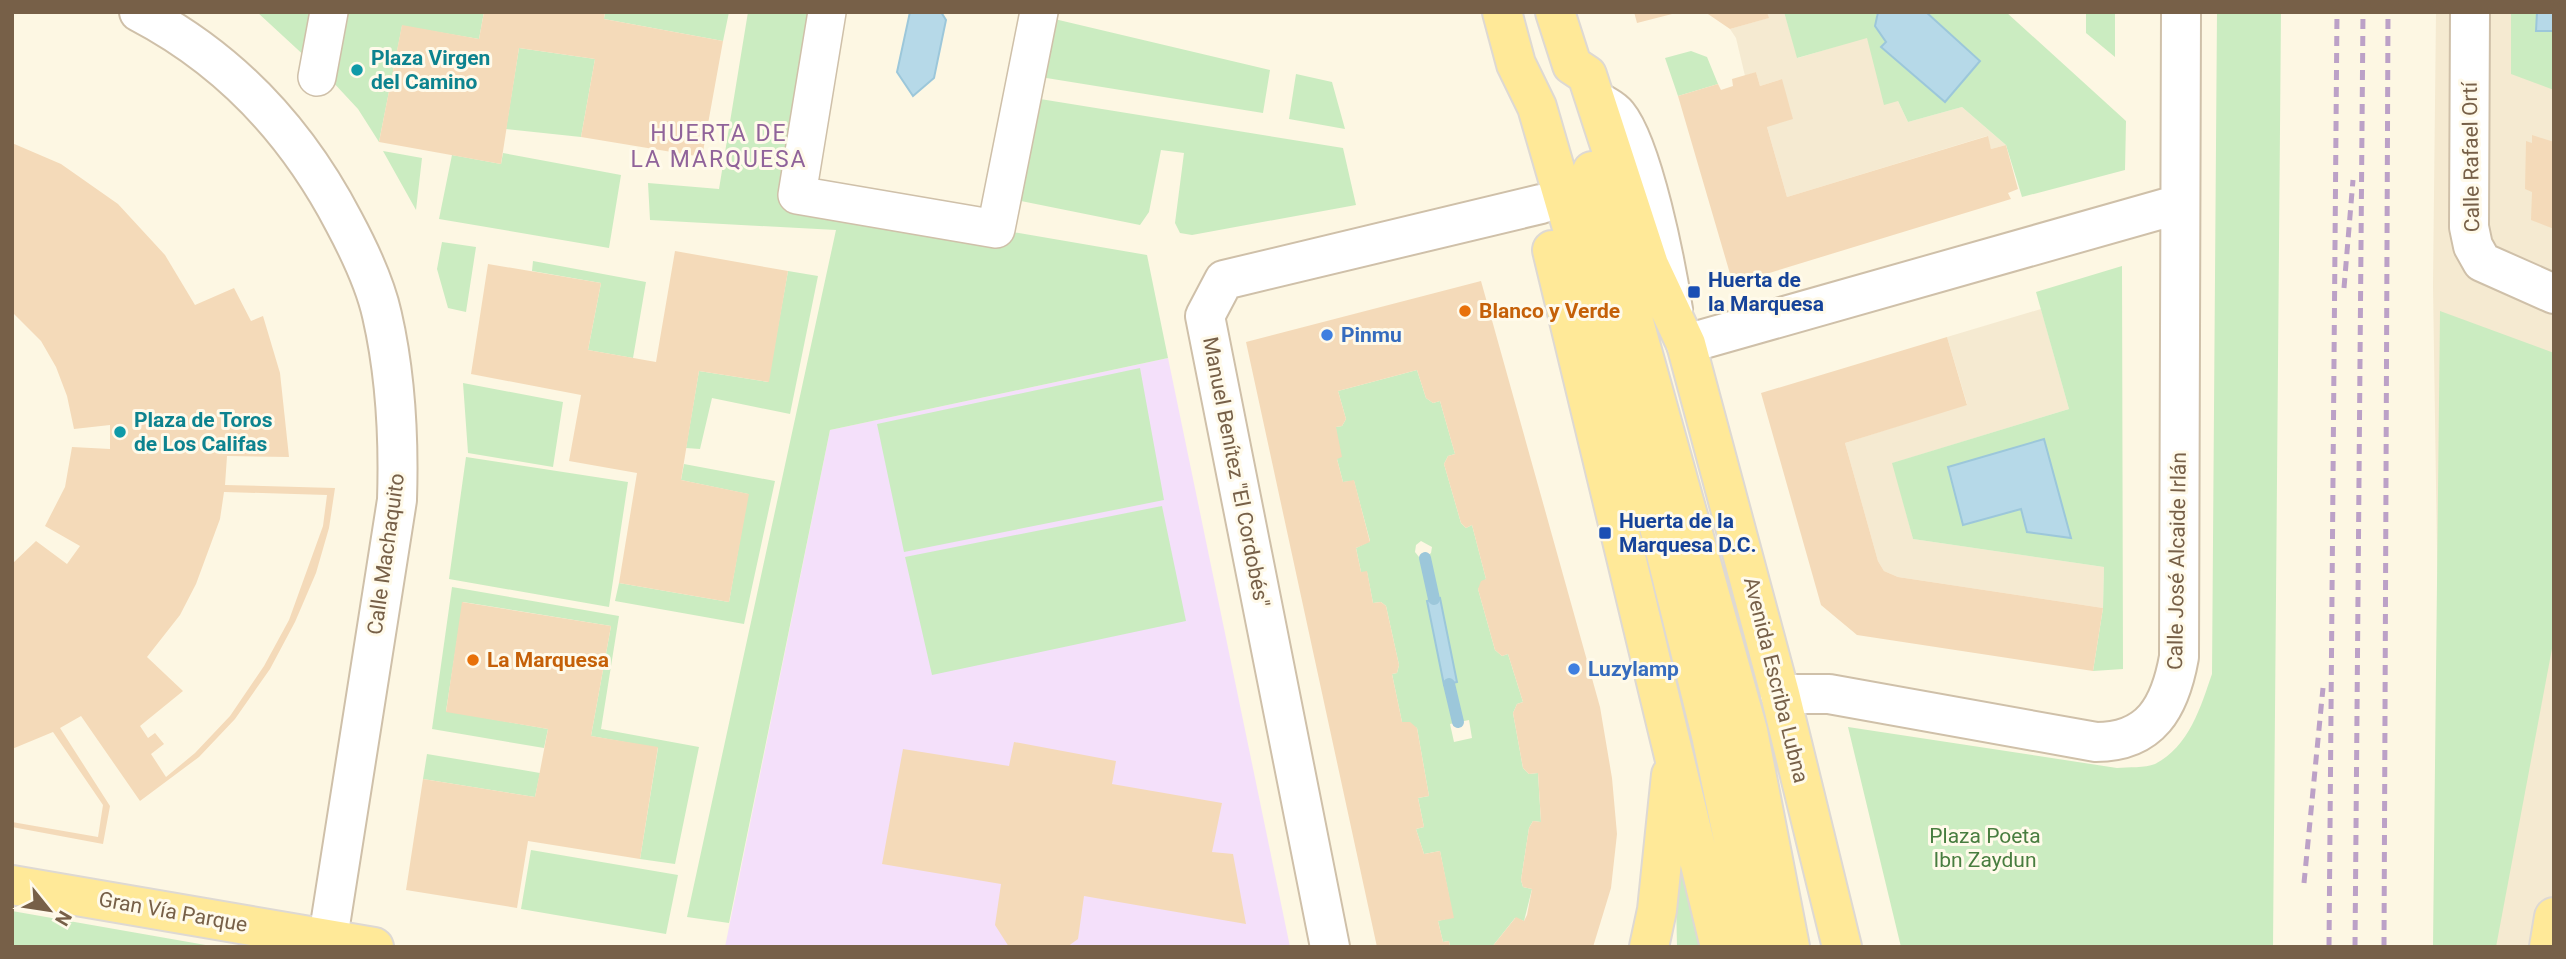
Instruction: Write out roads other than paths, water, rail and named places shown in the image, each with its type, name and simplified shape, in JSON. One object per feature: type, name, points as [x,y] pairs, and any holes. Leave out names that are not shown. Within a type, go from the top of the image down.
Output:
[{"type":"main road","points":[[1502,12],[1516,64],[1536,107],[1661,534],[1711,735],[1756,947]]},
{"type":"main road","name":"Avenida Escriba Lubna","points":[[1555,12],[1582,78],[1649,265],[1686,344],[1780,694],[1842,947]]},
{"type":"main road","points":[[1516,64],[1513,89],[1674,745],[1720,947]]},
{"type":"main road","name":"Avenida Escriba Lubna","points":[[1582,78],[1567,79],[1748,731],[1790,947]]},
{"type":"main road","points":[[1649,947],[1657,911],[1674,745]]},
{"type":"main road","name":"Gran Vía Parque","points":[[12,885],[374,947]]},
{"type":"main road","points":[[2549,947],[2554,916]]},
{"type":"street","points":[[317,77],[329,12]]},
{"type":"street","points":[[827,12],[797,195],[996,229],[1039,12]]},
{"type":"street","name":"Calle José Alcaide Irlán","points":[[1780,694],[1829,694],[2096,743],[2134,737],[2152,722],[2168,702],[2179,657],[2181,12]]},
{"type":"street","name":"Calle Rafael Ortí","points":[[2470,12],[2469,227],[2473,246],[2482,262],[2554,294]]},
{"type":"street","name":"Calle Machaquito","points":[[144,14],[241,82],[285,128],[325,186],[351,235],[382,313],[399,441],[397,500],[328,938]]},
{"type":"street","name":"Manuel Benítez \"El Cordobés\"","points":[[1330,947],[1205,316],[1224,280],[1541,204]]},
{"type":"street","points":[[1686,344],[2180,204]]},
{"type":"water","points":[[910,12],[941,12],[946,20],[934,78],[913,96],[897,72]]},
{"type":"water","points":[[1878,12],[1926,12],[1980,61],[1945,102],[1881,47],[1886,42],[1875,26]]},
{"type":"water","points":[[2537,12],[2554,12],[2554,31],[2536,31]]},
{"type":"water","points":[[2044,439],[2071,538],[2027,532],[2021,509],[1963,525],[1948,467]]},
{"type":"water","points":[[1440,598],[1457,682],[1444,685],[1427,601]]},
{"type":"waterway","points":[[1425,558],[1434,599]]},
{"type":"waterway","points":[[1449,684],[1458,722]]},
{"type":"railway","points":[[2329,947],[2337,12]]},
{"type":"railway","points":[[2355,947],[2363,12]]},
{"type":"railway","points":[[2384,947],[2388,12]]},
{"type":"railway","points":[[2344,288],[2353,180]]},
{"type":"railway","points":[[2304,883],[2323,688]]},
{"type":"place","name":"Plaza Virgen del Camino","points":[[357,70]]},
{"type":"place","name":"Huerta de la Marquesa","points":[[1694,292]]},
{"type":"place","name":"Blanco y Verde","points":[[1465,311]]},
{"type":"place","name":"Pinmu","points":[[1327,335]]},
{"type":"place","name":"Plaza de Toros de Los Califas","points":[[120,432]]},
{"type":"place","name":"Huerta de la Marquesa D.C.","points":[[1605,533]]},
{"type":"place","name":"La Marquesa","points":[[473,660]]},
{"type":"place","name":"Luzylamp","points":[[1574,669]]},
{"type":"district","name":"HUERTA DE LA MARQUESA","points":[[719,146]]},
{"type":"park label","name":"Plaza Poeta Ibn Zaydun","points":[[1985,848]]}]
